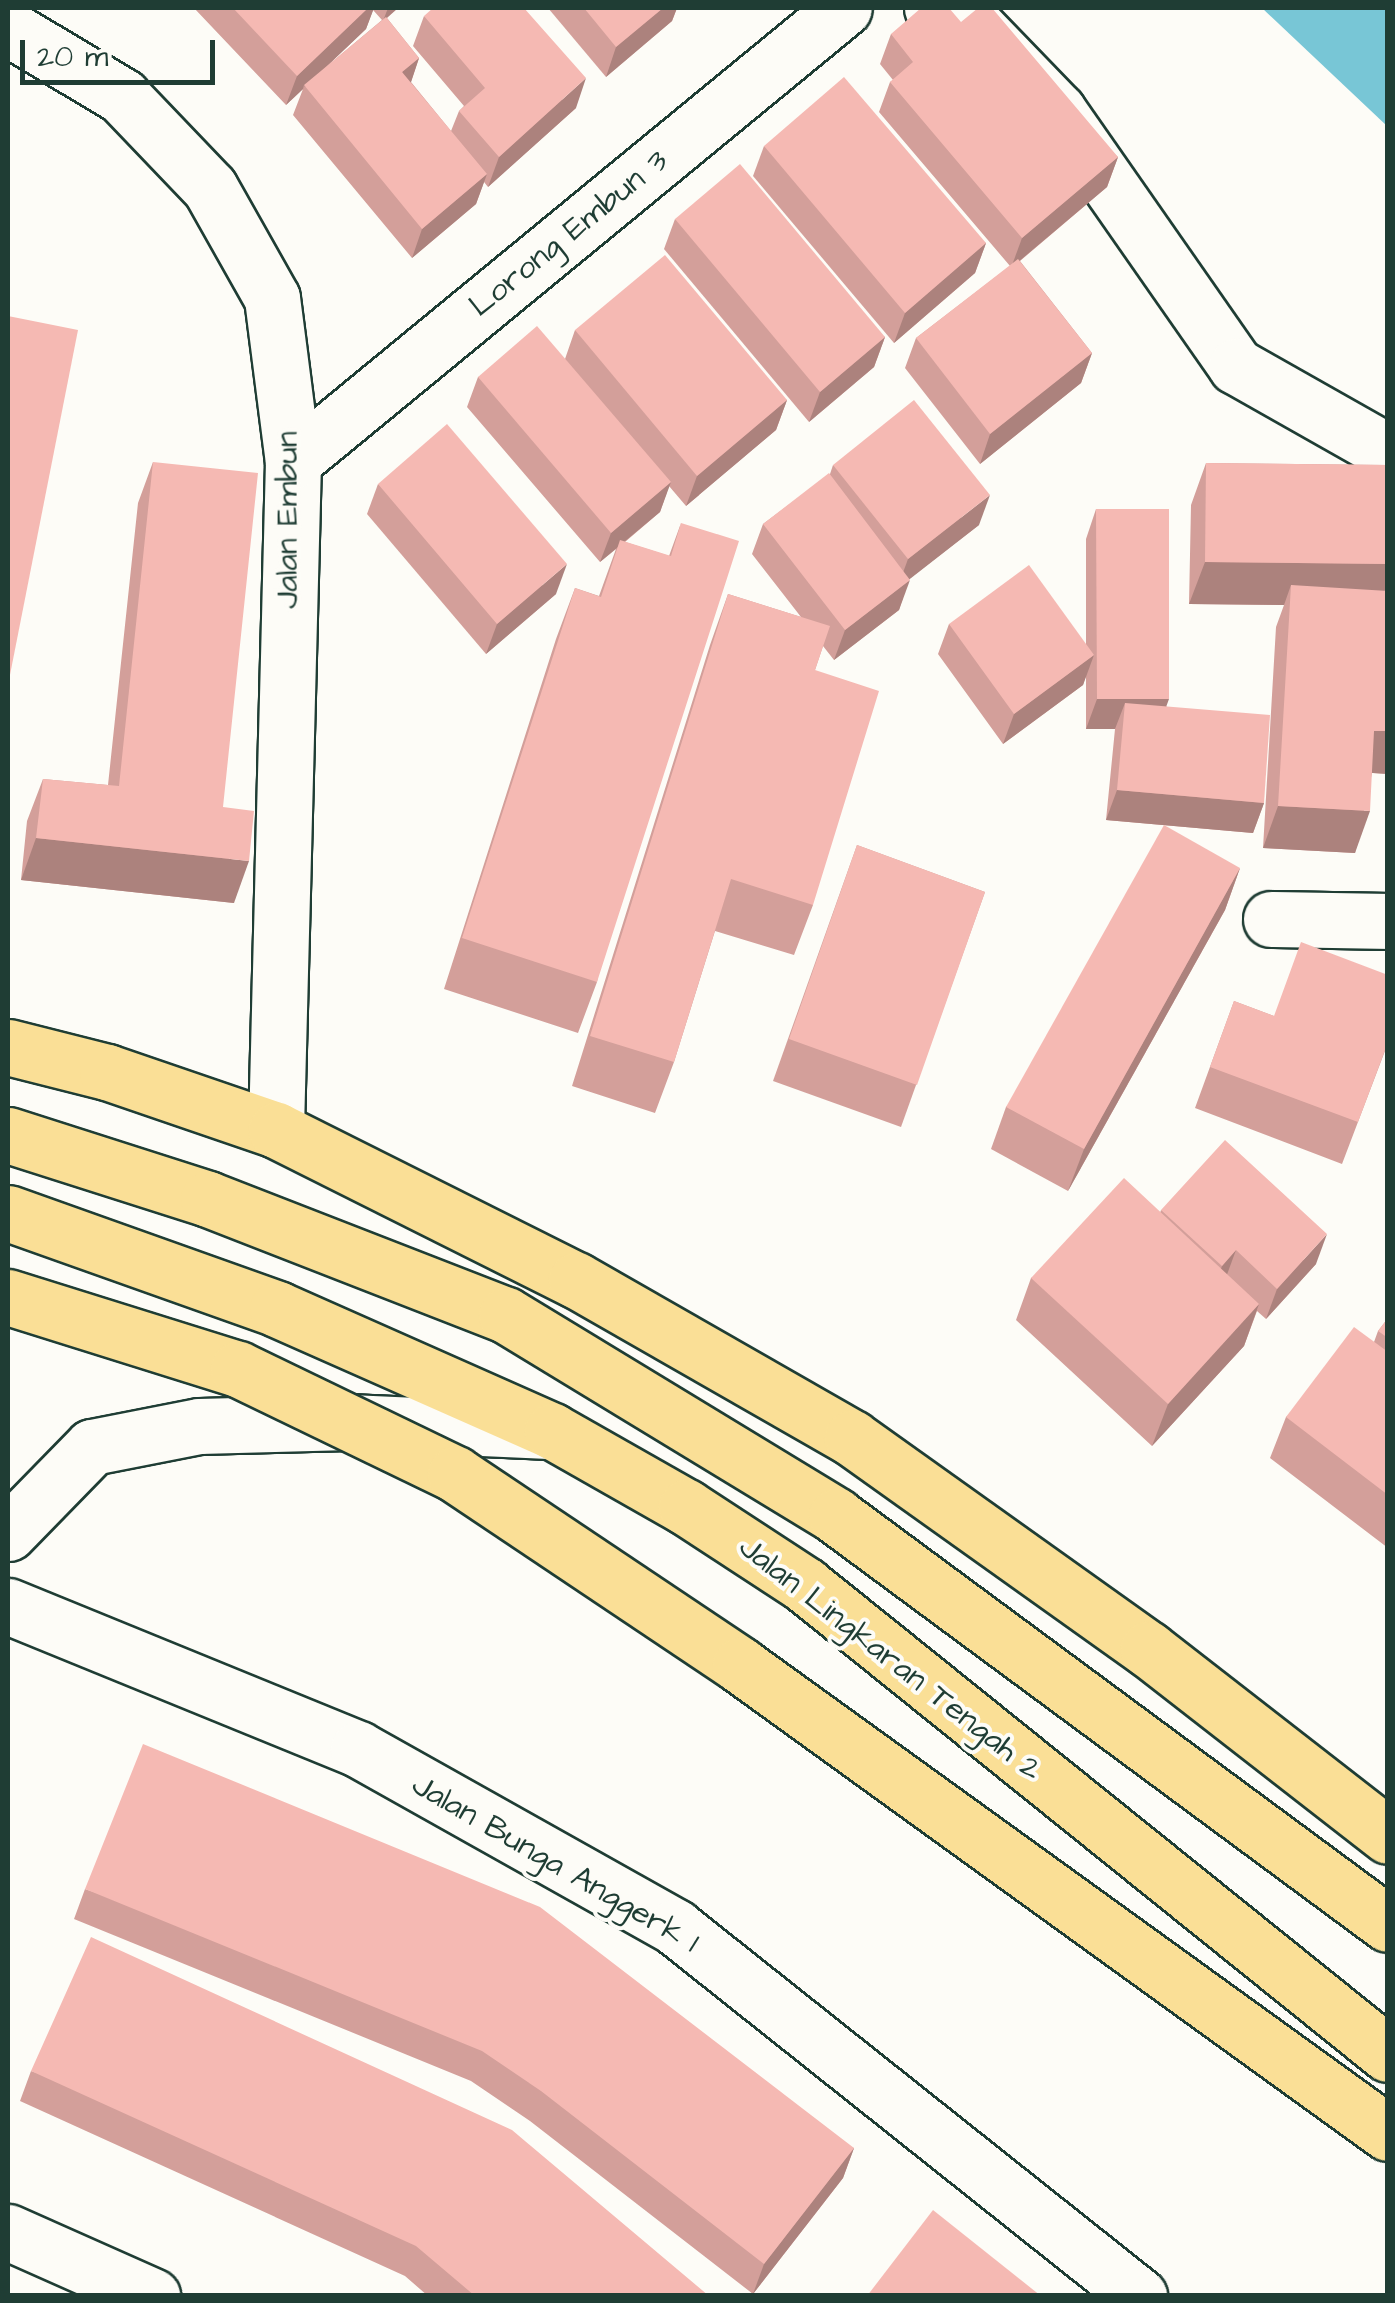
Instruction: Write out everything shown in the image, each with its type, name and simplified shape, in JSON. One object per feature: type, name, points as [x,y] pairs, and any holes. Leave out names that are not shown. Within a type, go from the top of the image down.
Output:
[{"type":"highway","points":[[8,1047],[107,1072],[276,1130],[576,1280],[852,1438],[1148,1649],[1388,1836]]},
{"type":"highway","points":[[8,1135],[208,1199],[506,1315],[836,1516],[1388,1924]]},
{"type":"highway","name":"Jalan Lingkaran Tengah 2","points":[[8,1213],[277,1309],[552,1431],[686,1507],[805,1585],[1388,2054]]},
{"type":"highway","points":[[8,1297],[238,1369],[454,1474],[740,1665],[1388,2133]]},
{"type":"street","name":"Lorong Embun 3","points":[[293,461],[844,8]]},
{"type":"street","points":[[932,8],[975,25],[1058,111],[1236,366],[1388,452]]},
{"type":"street","name":"Jalan Embun","points":[[8,28],[122,96],[210,188],[272,298],[293,461],[276,1130]]},
{"type":"street","points":[[1272,919],[1388,921]]},
{"type":"street","points":[[8,1533],[92,1447],[181,1430],[349,1422],[552,1431]]},
{"type":"street","name":"Jalan Bunga Anggerk 1","points":[[8,1606],[358,1749],[675,1927],[1139,2296]]},
{"type":"street","points":[[8,2232],[152,2296]]},
{"type":"water","points":[[1262,8],[1387,8],[1387,126]]},
{"type":"building","points":[[233,8],[368,8],[297,76]]},
{"type":"building","points":[[433,8],[524,8],[586,78],[499,157],[459,111],[485,88],[424,16]]},
{"type":"building","points":[[584,8],[663,8],[616,47]]},
{"type":"building","points":[[921,8],[949,8],[961,22],[978,8],[992,8],[1118,157],[1022,238],[890,82],[913,62],[891,34]]},
{"type":"building","points":[[386,17],[419,58],[402,72],[487,174],[422,229],[304,85]]},
{"type":"building","points":[[844,77],[986,243],[905,313],[764,146]]},
{"type":"building","points":[[740,164],[885,337],[820,392],[675,219]]},
{"type":"building","points":[[665,255],[787,400],[697,476],[575,330]]},
{"type":"building","points":[[1018,259],[1092,353],[990,434],[916,338]]},
{"type":"building","points":[[8,316],[78,330],[8,685]]},
{"type":"building","points":[[537,326],[671,482],[611,533],[478,377]]},
{"type":"building","points":[[914,400],[990,495],[908,559],[833,465]]},
{"type":"building","points":[[447,424],[567,564],[497,624],[378,484]]},
{"type":"building","points":[[153,462],[258,473],[223,807],[254,811],[249,861],[36,838],[43,779],[119,786]]},
{"type":"building","points":[[1206,463],[1388,465],[1388,564],[1205,562]]},
{"type":"building","points":[[829,473],[910,580],[845,630],[763,524]]},
{"type":"building","points":[[1096,509],[1169,509],[1169,699],[1097,699]]},
{"type":"building","points":[[681,523],[739,541],[597,982],[462,938],[575,588],[601,597],[620,540],[671,556]]},
{"type":"building","points":[[1029,565],[1094,655],[1014,714],[949,624]]},
{"type":"building","points":[[1291,585],[1388,591],[1388,731],[1374,731],[1370,811],[1278,806]]},
{"type":"building","points":[[728,594],[830,626],[815,670],[879,691],[813,905],[731,879],[674,1062],[590,1036]]},
{"type":"building","points":[[1125,703],[1270,715],[1264,803],[1117,790]]},
{"type":"building","points":[[1164,825],[1240,868],[1084,1149],[1006,1107]]},
{"type":"building","points":[[857,845],[985,892],[917,1085],[789,1039]]},
{"type":"building","points":[[1301,942],[1388,975],[1388,1042],[1358,1122],[1210,1067],[1234,1001],[1274,1016]]},
{"type":"building","points":[[1225,1140],[1327,1234],[1277,1289],[1236,1250],[1222,1266],[1161,1210]]},
{"type":"building","points":[[1124,1178],[1259,1304],[1168,1404],[1031,1278]]},
{"type":"building","points":[[1388,1318],[1388,1338],[1378,1331]]},
{"type":"building","points":[[1354,1327],[1388,1352],[1388,1495],[1286,1417]]},
{"type":"building","points":[[143,1744],[540,1907],[854,2148],[764,2264],[541,2091],[482,2051],[85,1889]]},
{"type":"building","points":[[91,1937],[512,2130],[709,2296],[475,2296],[416,2246],[31,2071]]},
{"type":"building","points":[[933,2210],[1041,2296],[867,2296]]}]
